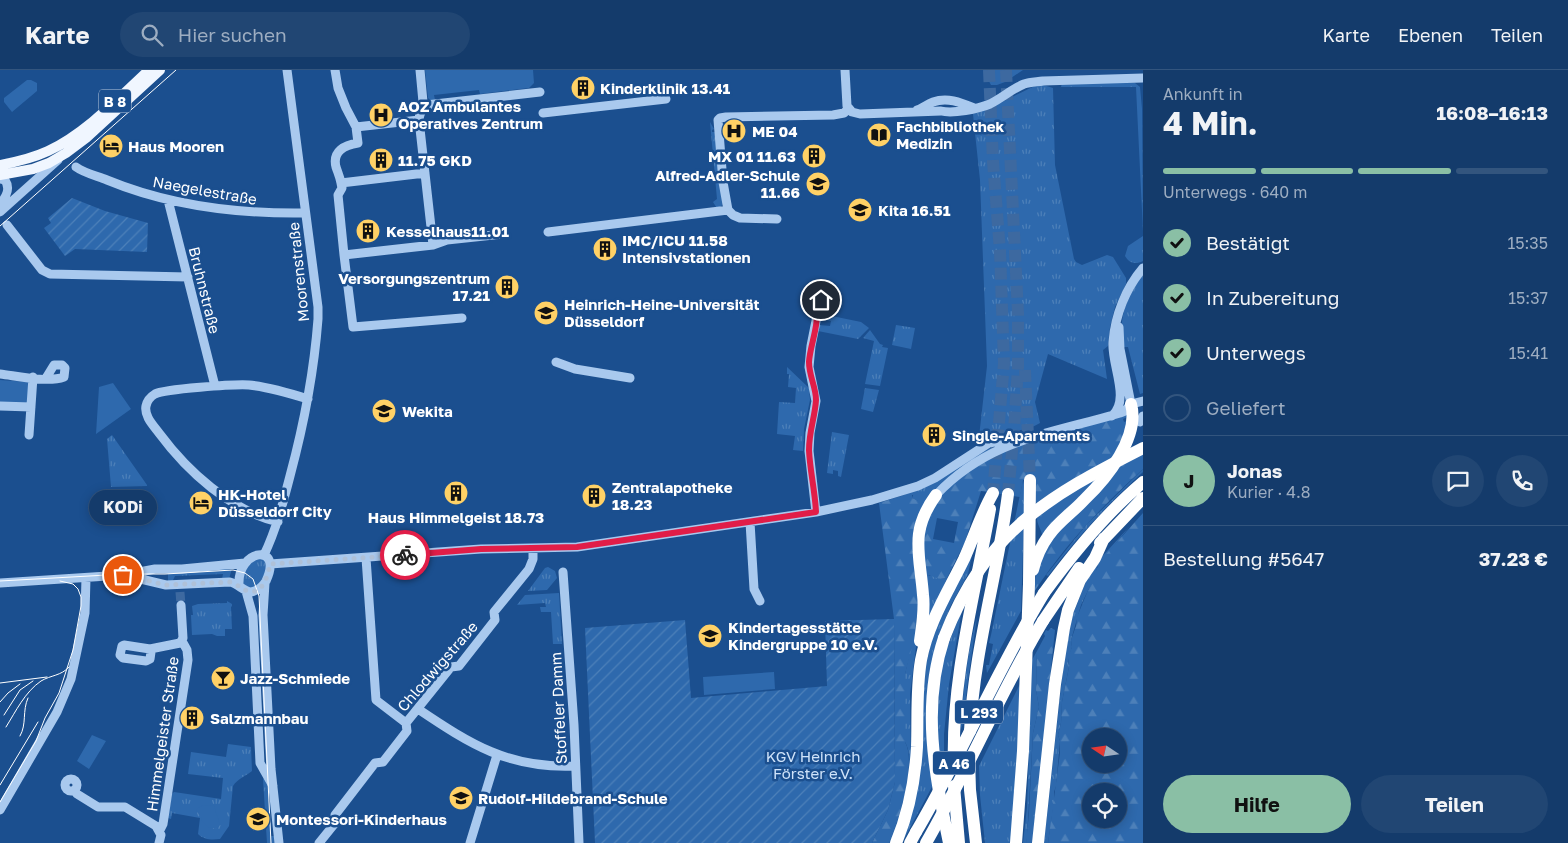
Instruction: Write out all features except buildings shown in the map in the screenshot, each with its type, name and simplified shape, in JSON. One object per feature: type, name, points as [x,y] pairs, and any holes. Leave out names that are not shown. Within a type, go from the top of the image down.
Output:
[{"type":"highway","points":[[1029,584],[1036,558],[1050,533],[1100,485],[1124,449],[1137,402]]},
{"type":"highway","points":[[949,843],[931,739],[934,682],[938,654],[958,603],[983,562],[1008,534],[1061,493],[1143,448]]},
{"type":"highway","points":[[1029,584],[1030,480]]},
{"type":"highway","name":"L 293","points":[[913,838],[934,802],[1004,662],[1044,593],[1095,527],[1143,482]]},
{"type":"highway","name":"A 46","points":[[922,658],[933,621],[943,597],[963,561],[982,514],[993,493],[958,683],[953,755],[954,794],[959,843]]},
{"type":"highway","name":"A 46","points":[[976,843],[970,790],[969,757],[974,682],[982,632],[1004,527],[1008,494]]},
{"type":"highway","points":[[896,843],[906,814],[914,780],[917,747],[917,702],[922,658],[920,640],[924,596],[917,544],[924,513],[936,495]]},
{"type":"highway","name":"L 293","points":[[926,843],[960,781],[1016,669],[1043,621],[1082,564],[1143,498]]},
{"type":"highway","points":[[1038,843],[1055,684],[1064,628],[1068,610],[1080,580],[1095,558],[1104,538]]},
{"type":"highway","name":"L 293","points":[[1016,843],[1023,751],[1029,584]]},
{"type":"main road","name":"B 8","points":[[0,165],[47,152],[80,132],[149,70]]},
{"type":"main road","name":"B 8","points":[[0,177],[49,163],[66,153],[86,138],[160,70]]},
{"type":"street","name":"Moorenstraße","points":[[264,555],[278,522],[294,461],[308,399],[317,329],[318,307],[288,70]]},
{"type":"street","points":[[335,70],[338,88],[356,127],[358,143],[346,145],[336,159],[342,188],[338,195],[353,327],[462,318]]},
{"type":"street","points":[[420,70],[423,102],[426,105]]},
{"type":"street","points":[[845,70],[848,109]]},
{"type":"street","points":[[848,109],[860,114],[960,112],[990,104],[1028,83],[1143,78]]},
{"type":"street","points":[[426,105],[540,92]]},
{"type":"street","points":[[543,113],[666,99]]},
{"type":"street","points":[[911,112],[934,102],[948,100],[960,102],[970,109]]},
{"type":"street","points":[[426,105],[419,116],[419,120],[434,245]]},
{"type":"street","points":[[777,219],[740,218],[728,210],[717,123],[720,118],[833,115],[844,113],[848,109]]},
{"type":"street","points":[[356,127],[419,120]]},
{"type":"street","points":[[0,212],[66,153]]},
{"type":"street","name":"Naegelestraße","points":[[76,167],[123,186],[168,200],[235,211],[270,214],[305,213]]},
{"type":"street","points":[[341,183],[425,173]]},
{"type":"street","points":[[0,177],[5,180],[8,187],[7,194],[0,204]]},
{"type":"street","name":"Bruhnstraße","points":[[168,200],[215,386]]},
{"type":"street","points":[[548,232],[728,210]]},
{"type":"street","points":[[8,225],[42,270],[50,274],[188,277]]},
{"type":"street","points":[[344,255],[434,245],[447,240],[503,234]]},
{"type":"street","points":[[1112,416],[1119,407],[1121,396],[1114,366],[1112,344],[1118,310],[1143,268]]},
{"type":"street","points":[[1126,296],[1120,319],[1119,338],[1137,402]]},
{"type":"street","points":[[815,305],[817,316],[809,367],[816,401],[811,424],[809,450],[816,512]]},
{"type":"street","points":[[556,362],[575,369],[630,378]]},
{"type":"street","points":[[0,374],[46,378]]},
{"type":"street","points":[[29,435],[33,377]]},
{"type":"street","points":[[278,522],[246,510],[206,483],[179,458],[164,440],[148,418],[146,408],[148,401],[156,393],[215,386],[247,385],[308,399]]},
{"type":"street","points":[[1121,396],[1137,402]]},
{"type":"street","points":[[936,495],[969,467],[995,451],[1017,441],[1112,416],[1125,411],[1137,402]]},
{"type":"street","points":[[0,406],[31,407]]},
{"type":"street","points":[[270,564],[481,549],[577,547],[816,512],[872,500],[911,488],[935,478],[989,443],[1005,440],[1017,441]]},
{"type":"street","points":[[750,522],[754,588],[760,601]]},
{"type":"street","name":"Chlodwigstraße","points":[[319,843],[336,822],[335,815],[375,763],[383,762],[407,732],[406,723],[451,667],[459,666],[494,620],[494,612],[532,564],[533,549]]},
{"type":"street","points":[[239,585],[239,577],[245,563],[255,555],[264,555],[269,559],[270,564],[264,583],[263,615],[271,769],[279,843]]},
{"type":"street","points":[[366,558],[376,700],[406,723]]},
{"type":"street","points":[[0,583],[123,575],[155,569],[182,570],[245,563]]},
{"type":"street","name":"Stoffeler Damm","points":[[563,572],[574,724],[579,843]]},
{"type":"street","points":[[123,575],[180,588],[220,582],[239,585],[246,591],[252,592],[264,583]]},
{"type":"street","points":[[0,810],[56,713],[71,679],[85,613],[86,578]]},
{"type":"street","points":[[246,591],[253,616],[260,763],[274,789]]},
{"type":"street","name":"Himmelgeister Straße","points":[[159,843],[188,660],[187,650],[182,641],[181,605]]},
{"type":"street","name":"Himmelgeister Straße","points":[[150,649],[176,645],[182,641]]},
{"type":"street","points":[[418,709],[463,739],[497,755],[525,763],[575,766]]},
{"type":"street","points":[[470,843],[497,755]]},
{"type":"street","points":[[74,790],[77,794],[98,807],[124,807],[160,830]]},
{"type":"green space","points":[[425,70],[533,70],[534,83],[529,88],[480,94],[479,90],[434,95],[435,100],[430,100],[428,98]]},
{"type":"green space","points":[[983,70],[1023,70],[1005,82],[991,85]]},
{"type":"green space","points":[[27,80],[37,83],[37,91],[12,112],[4,102],[4,98]]},
{"type":"green space","points":[[1062,83],[1135,83],[1140,87],[1142,109],[1143,231],[1136,87],[1061,87]]},
{"type":"green space","points":[[1040,84],[1053,88],[1055,165],[1074,259],[1082,265],[1107,255],[1113,257],[1126,278],[1126,284],[1115,307],[1108,346],[1103,350],[1107,379],[1048,354],[1035,402],[1040,423],[1018,431],[979,437],[987,366],[980,180],[973,114]]},
{"type":"green space","points":[[710,122],[714,129],[712,132],[715,132],[723,204],[718,210],[713,202],[717,199]]},
{"type":"green space","points":[[72,198],[105,211],[148,223],[147,252],[75,249],[65,256],[44,228],[51,223],[48,218]]},
{"type":"green space","points":[[1143,236],[1143,261],[1137,263],[1130,262],[1125,256],[1128,246]]},
{"type":"green space","points":[[1143,274],[1143,393],[1140,394],[1128,347],[1123,347],[1122,326],[1128,300]]},
{"type":"green space","points":[[822,314],[861,322],[869,328],[858,339],[818,331],[819,325],[830,326],[831,321],[820,319]]},
{"type":"green space","points":[[896,325],[915,328],[911,349],[892,345]]},
{"type":"green space","points":[[870,330],[880,344],[883,345],[882,347],[888,348],[880,386],[865,384],[874,341],[863,338]]},
{"type":"green space","points":[[787,367],[809,388],[810,400],[804,429],[803,451],[793,450],[795,436],[777,434],[779,402],[795,403],[796,388],[788,387],[789,374],[787,374]]},
{"type":"green space","points":[[0,380],[29,382],[28,404],[0,402]]},
{"type":"green space","points":[[113,383],[131,409],[96,434],[99,387]]},
{"type":"green space","points":[[865,388],[879,390],[873,412],[861,409]]},
{"type":"green space","points":[[1128,414],[1129,416],[1123,419],[1124,422],[1129,420],[1117,455],[1065,484],[1033,505],[1033,480],[1023,480],[1020,497],[981,491],[965,542],[947,578],[940,579],[925,574],[922,531],[939,496],[970,469],[1017,445]],"holes":[[[937,518],[958,522],[954,543],[933,539]]]},
{"type":"green space","points":[[832,432],[849,435],[841,477],[838,476],[838,471],[833,470],[833,474],[827,473]]},
{"type":"green space","points":[[112,435],[147,486],[111,487],[107,439]]},
{"type":"green space","points":[[997,446],[976,457],[914,551],[912,551],[918,501],[912,498],[913,495],[904,495],[990,448]]},
{"type":"green space","points":[[1143,454],[1143,469],[1084,527],[1034,592],[1036,573],[1045,546],[1115,469]]},
{"type":"green space","points":[[1143,469],[1143,472],[1081,535],[1048,576],[1046,575],[1087,524]]},
{"type":"green space","points":[[1104,474],[1044,535],[1042,534],[1037,519],[1040,515],[1056,502]]},
{"type":"green space","points":[[1023,480],[1025,488],[1021,611],[987,673],[986,665],[989,665],[993,644],[989,643]]},
{"type":"green space","points":[[912,494],[912,498],[921,502],[922,505],[913,533],[912,551],[914,551],[919,599],[914,640],[905,674],[905,742],[908,751],[908,777],[902,807],[889,843],[872,843],[888,810],[895,782],[894,619],[879,503]]},
{"type":"green space","points":[[1143,513],[1143,843],[1048,843],[1060,753],[1058,735],[1061,723],[1062,702],[1069,667],[1068,657],[1072,647],[1071,640],[1077,617],[1100,561]]},
{"type":"green space","points":[[1130,526],[1097,567],[1096,574],[1081,605],[1071,640],[1072,647],[1068,660],[1069,667],[1058,735],[1060,741],[1054,802],[1048,843],[1044,843],[1064,660],[1072,617],[1086,581],[1098,561]]},
{"type":"green space","points":[[972,555],[968,574],[951,605],[938,637],[934,783],[902,843],[925,669],[935,627]]},
{"type":"green space","points":[[257,557],[265,560],[267,568],[259,585],[250,589],[243,584],[244,576],[248,565]]},
{"type":"green space","points":[[922,562],[929,576],[940,579],[947,578],[927,624]]},
{"type":"green space","points":[[548,567],[555,571],[557,578],[547,590],[528,591],[545,568]]},
{"type":"green space","points":[[232,568],[229,579],[222,579],[223,574],[175,576],[172,582],[168,582],[168,572]]},
{"type":"green space","points":[[917,574],[919,591],[915,576]]},
{"type":"green space","points":[[919,591],[921,608],[910,694],[911,767],[903,808],[891,843],[889,843],[898,821],[908,777],[908,751],[905,742],[905,674],[919,613]]},
{"type":"green space","points":[[559,593],[562,644],[553,644],[551,612],[541,612],[540,607],[546,607],[545,603],[517,605],[525,595]]},
{"type":"green space","points":[[227,601],[232,604],[232,629],[225,629],[225,636],[212,634],[192,635],[192,606],[227,603]]},
{"type":"green space","points":[[962,610],[949,684],[944,734],[944,761],[939,773],[936,753],[940,665]]},
{"type":"green space","points":[[977,617],[963,723],[961,729],[966,672]]},
{"type":"green space","name":"KGV Heinrich Förster e.V.","points":[[894,619],[895,782],[888,810],[872,843],[595,843],[585,628],[685,620],[691,698],[827,686],[825,621]]},
{"type":"green space","points":[[1051,628],[1055,630],[1035,820],[1032,843],[1026,843],[1033,733],[1039,707],[1036,690],[1037,651],[1046,630],[1048,631]]},
{"type":"green space","points":[[1037,651],[1036,690],[1039,707],[1033,733],[1027,838],[1026,843],[1023,843],[1027,807],[1032,660]]},
{"type":"green space","points":[[774,672],[775,689],[704,695],[703,677]]},
{"type":"green space","points":[[1020,684],[1011,843],[985,843],[979,766]]},
{"type":"green space","points":[[92,735],[106,741],[89,769],[77,761]]},
{"type":"green space","points":[[228,744],[251,747],[252,771],[239,779],[233,786],[229,826],[220,839],[208,839],[198,834],[200,818],[172,813],[171,819],[168,818],[172,794],[174,792],[221,799],[223,778],[188,774],[191,752],[226,757]]},
{"type":"green space","points":[[265,778],[268,785],[271,836],[274,836],[275,843],[267,843],[263,779]]},
{"type":"green space","points":[[203,805],[214,806],[220,825],[217,829],[208,827],[202,821],[196,810]]},
{"type":"tunnel","points":[[989,70],[993,162],[1000,251],[1004,363],[993,493]]},
{"type":"tunnel","points":[[1006,70],[1018,313],[1018,367],[1008,494]]},
{"type":"tunnel","points":[[1025,370],[1030,480]]},
{"type":"tunnel","points":[[180,592],[181,605]]},
{"type":"tram line","points":[[0,226],[176,70]]},
{"type":"tram line","points":[[0,581],[233,570],[245,573],[253,579],[259,596],[271,843]]},
{"type":"tram line","points":[[0,802],[36,741],[45,718],[59,693],[73,650],[81,597],[78,589],[73,584],[60,581]]},
{"type":"tram line","points":[[6,727],[21,702],[35,685],[63,672],[69,667]]},
{"type":"tram line","points":[[0,683],[47,677]]},
{"type":"tram line","points":[[4,715],[20,690],[33,681]]},
{"type":"tram line","points":[[0,702],[20,684]]},
{"type":"tram line","points":[[20,736],[28,698]]},
{"type":"tram line","points":[[0,785],[38,722]]},
{"type":"way so far","points":[[123,575],[166,585],[230,582],[239,585],[246,591],[252,592],[264,583],[270,564],[405,555]]},
{"type":"place","name":"Kinderklinik 13.41","points":[[583,88]]},
{"type":"place","name":"AOZ Ambulantes Operatives Zentrum","points":[[381,115]]},
{"type":"place","name":"ME 04","points":[[734,131]]},
{"type":"place","name":"Fachbibliothek Medizin","points":[[879,135]]},
{"type":"place","name":"Haus Mooren","points":[[111,146]]},
{"type":"place","name":"MX 01 11.63","points":[[814,156]]},
{"type":"place","name":"11.75 GKD","points":[[381,160]]},
{"type":"place","name":"Alfred-Adler-Schule 11.66","points":[[818,184]]},
{"type":"place","name":"Kita 16.51","points":[[860,210]]},
{"type":"place","name":"Kesselhaus11.01","points":[[368,231]]},
{"type":"place","name":"IMC/ICU 11.58 Intensivstationen","points":[[605,249]]},
{"type":"place","name":"Versorgungszentrum 17.21","points":[[507,287]]},
{"type":"place","name":"Heinrich-Heine-Universität Düsseldorf","points":[[546,313]]},
{"type":"place","name":"Wekita","points":[[384,411]]},
{"type":"place","name":"Single-Apartments","points":[[934,435]]},
{"type":"place","name":"Haus Himmelgeist 18.73","points":[[456,493]]},
{"type":"place","name":"Zentralapotheke 18.23","points":[[594,496]]},
{"type":"place","name":"HK-Hotel Düsseldorf City","points":[[201,503]]},
{"type":"place","name":"KODi","points":[[123,575]]},
{"type":"place","name":"Kindertagesstätte Kindergruppe 10 e.V.","points":[[710,636]]},
{"type":"place","name":"Jazz-Schmiede","points":[[223,678]]},
{"type":"place","name":"Salzmannbau","points":[[192,718]]},
{"type":"place","name":"Rudolf-Hildebrand-Schule","points":[[461,798]]},
{"type":"place","name":"Montessori-Kinderhaus","points":[[258,819]]},
{"type":"route","points":[[405,555],[481,549],[577,547],[816,512],[809,450],[811,424],[816,401],[814,386],[809,374],[809,360],[817,316],[815,305],[821,300]]}]
